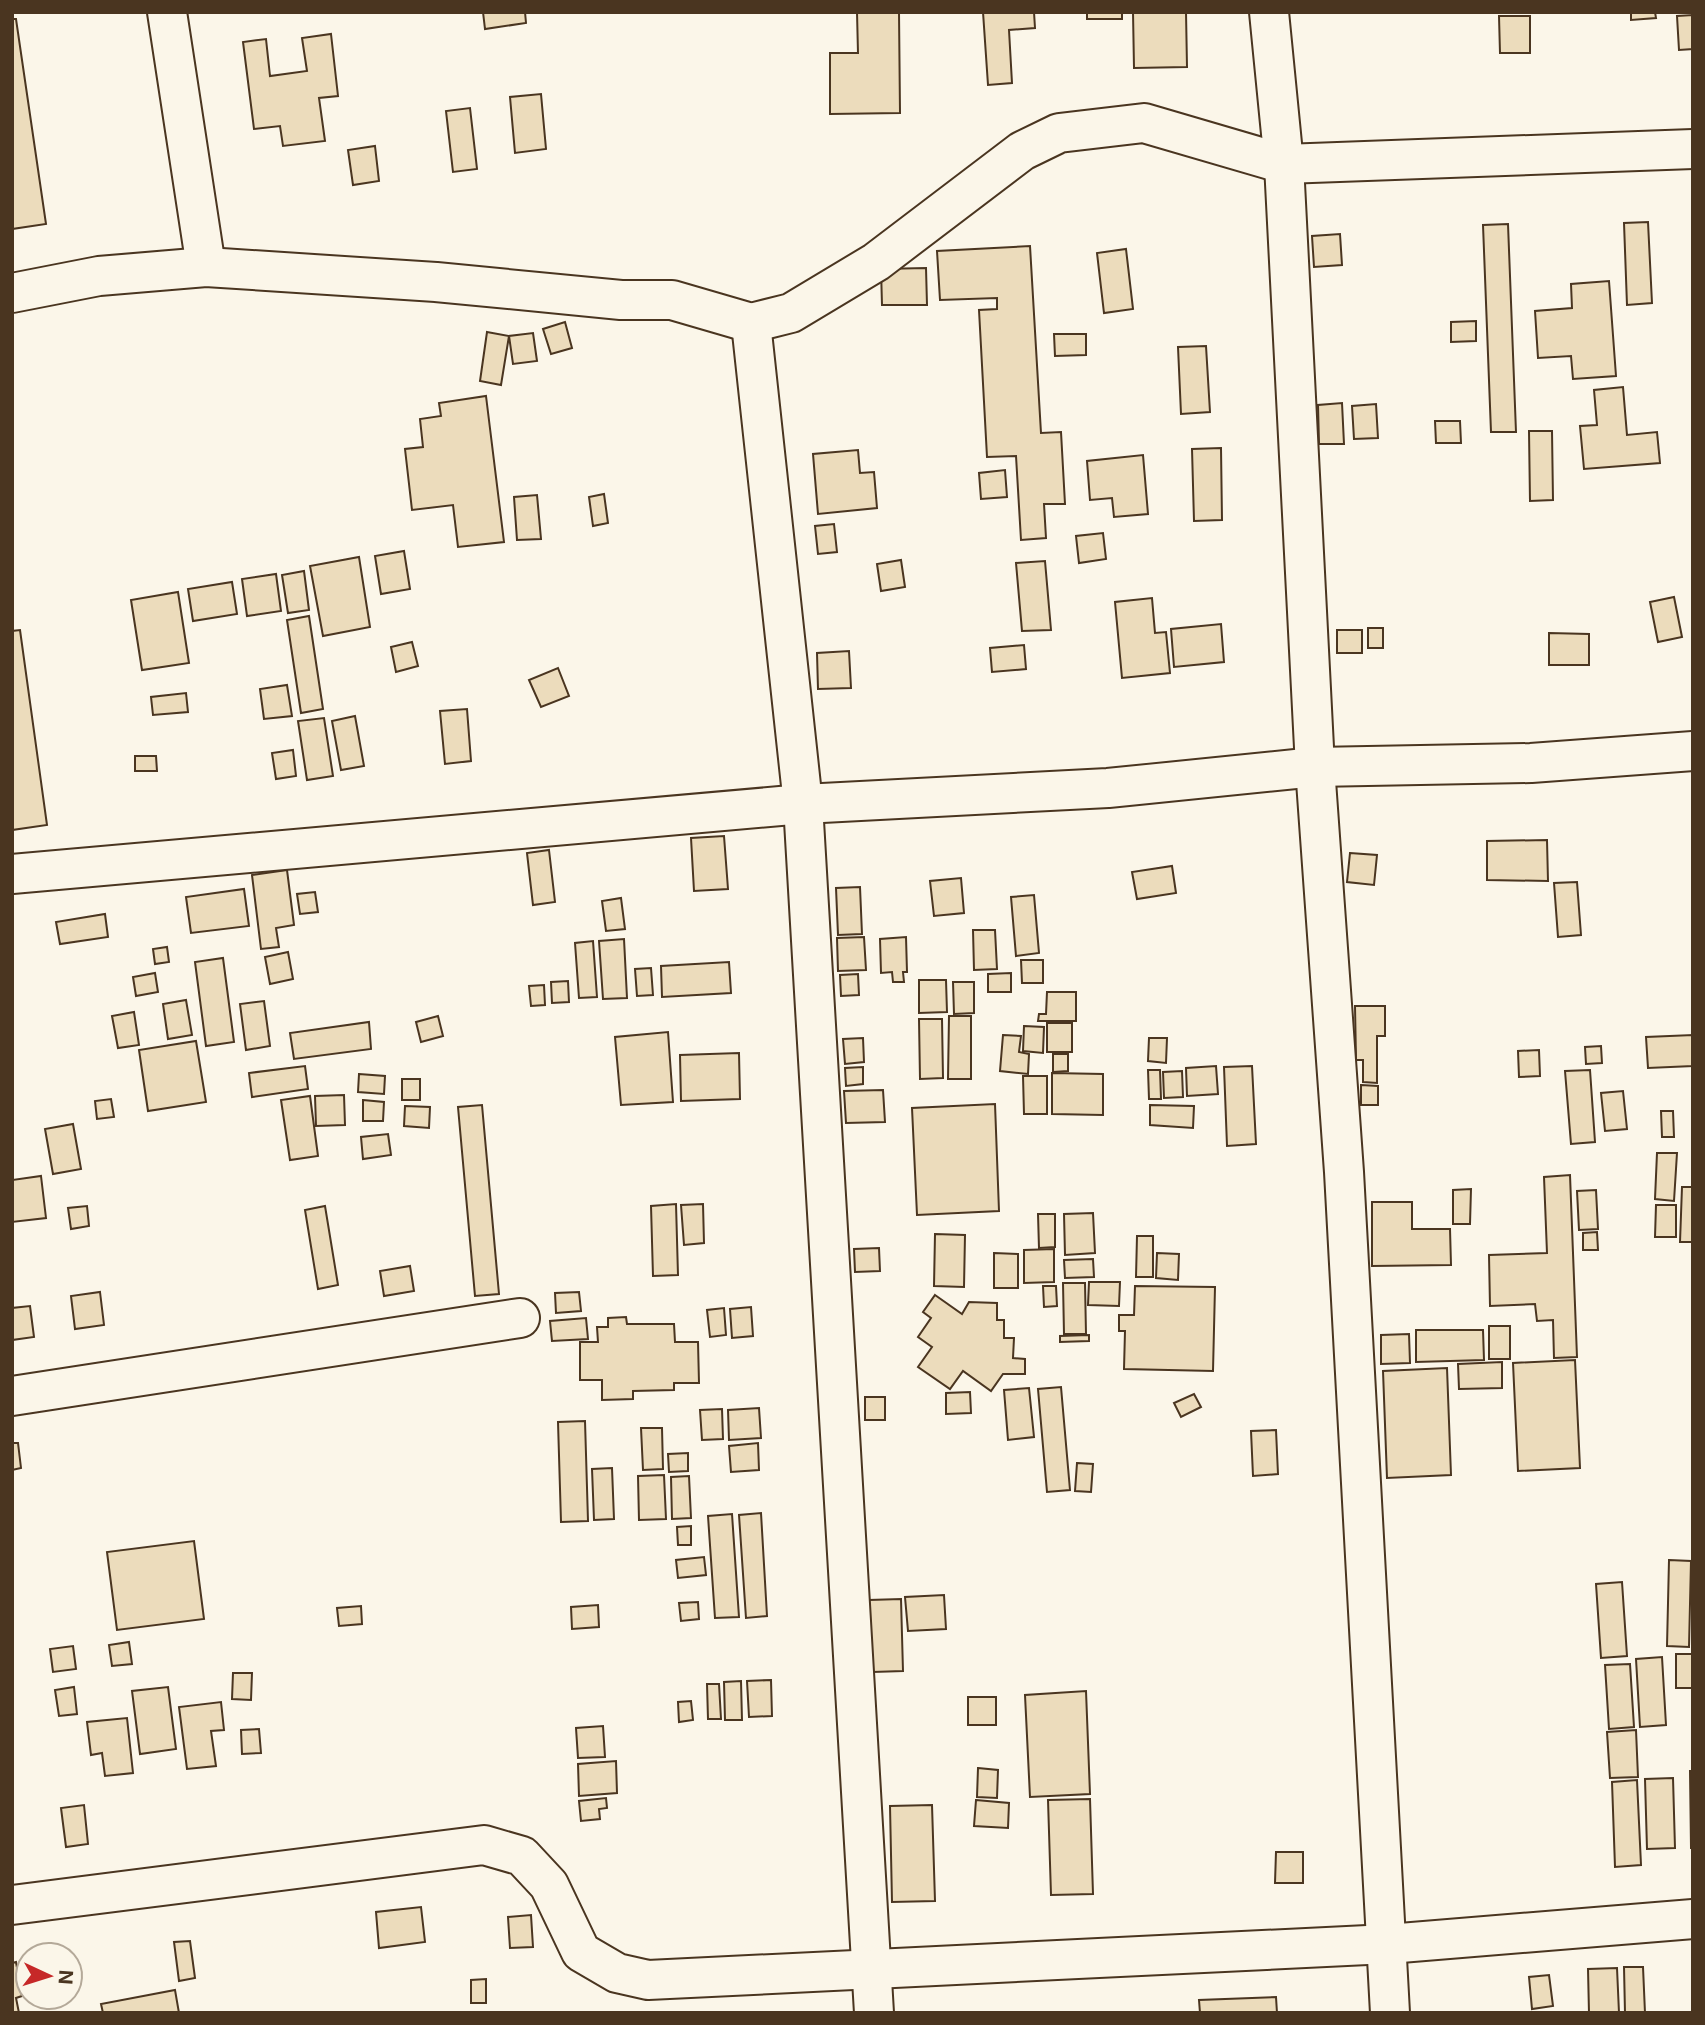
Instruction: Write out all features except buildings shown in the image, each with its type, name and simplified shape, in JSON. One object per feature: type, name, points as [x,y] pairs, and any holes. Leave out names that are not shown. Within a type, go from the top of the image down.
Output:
[{"type":"street","points":[[167,12],[206,267]]},
{"type":"street","points":[[1269,12],[1284,164],[1315,767],[1344,1172],[1391,2013]]},
{"type":"street","points":[[12,293],[99,276],[206,267],[436,282],[621,299],[671,300],[751,323],[792,313],[876,262],[1022,151],[1059,133],[1144,123],[1284,164],[1693,149]]},
{"type":"street","points":[[751,323],[803,804],[874,2013]]},
{"type":"street","points":[[12,874],[803,804],[1108,788],[1315,767],[1531,763],[1693,751]]},
{"type":"street","points":[[12,1396],[520,1318]]},
{"type":"street","points":[[12,1905],[484,1844],[522,1856],[548,1885],[581,1952],[617,1973],[648,1980],[1388,1944],[1693,1919]]}]
